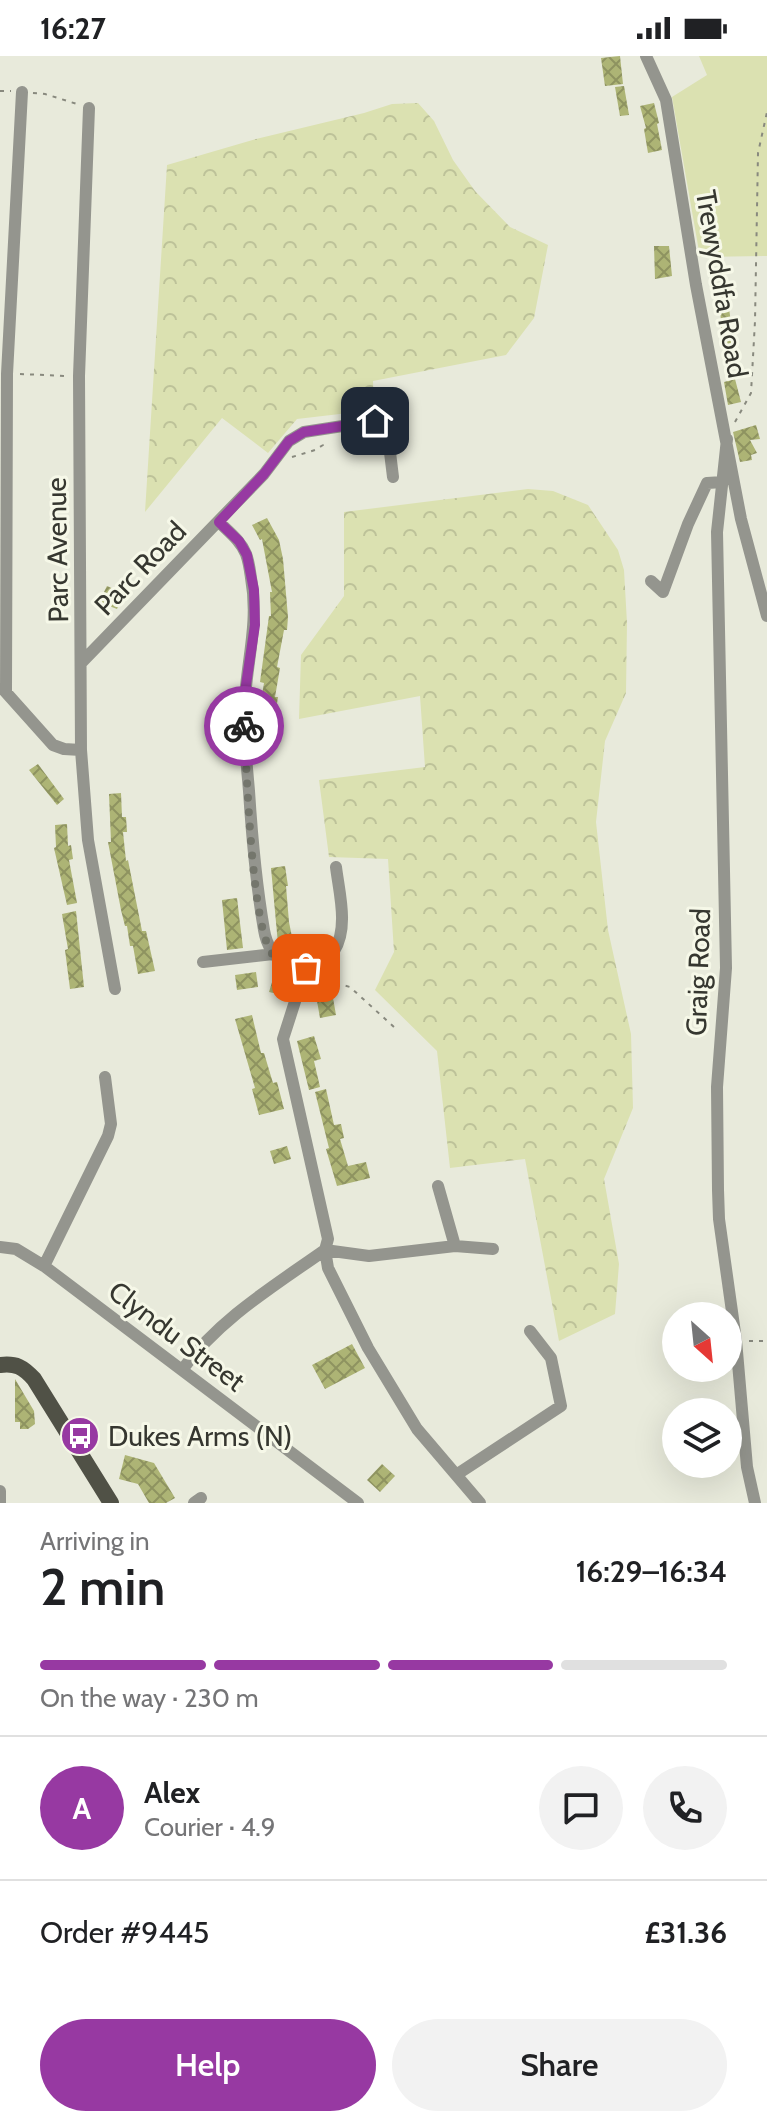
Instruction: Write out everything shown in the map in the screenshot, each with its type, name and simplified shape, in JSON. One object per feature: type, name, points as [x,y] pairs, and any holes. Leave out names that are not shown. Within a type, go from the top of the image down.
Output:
[{"type":"main road","points":[[0,1365],[14,1364],[25,1369],[34,1379],[111,1503]]},
{"type":"street","name":"Trewyddfa Road","points":[[646,56],[666,100],[696,285],[741,519],[767,616]]},
{"type":"street","points":[[22,92],[7,374],[3,689],[53,745],[81,750]]},
{"type":"street","name":"Parc Avenue","points":[[89,108],[79,376],[81,750],[88,840],[115,989]]},
{"type":"street","name":"Parc Road","points":[[82,662],[264,474],[289,441],[304,432],[375,421],[387,428],[393,477]]},
{"type":"street","name":"Graig Road","points":[[726,435],[717,532],[726,968],[717,1087],[717,1148],[719,1219],[731,1302]]},
{"type":"street","points":[[651,581],[663,592],[707,483],[723,482]]},
{"type":"street","points":[[219,522],[239,541],[247,555],[254,590],[255,625],[244,718],[255,880],[265,938],[273,954],[290,968],[306,968],[334,952],[341,930],[336,867]]},
{"type":"street","points":[[203,962],[273,954]]},
{"type":"street","points":[[324,979],[306,983],[299,989],[283,1039],[328,1239],[325,1250],[328,1268],[368,1348],[417,1429],[480,1503]]},
{"type":"street","points":[[44,1266],[108,1136],[111,1124],[105,1077]]},
{"type":"street","points":[[438,1186],[455,1246]]},
{"type":"street","points":[[182,1370],[197,1350],[231,1317],[325,1250],[369,1256],[455,1246],[493,1249]]},
{"type":"street","name":"Clyndu Street","points":[[0,1247],[16,1249],[44,1266],[358,1503]]},
{"type":"street","points":[[456,1475],[561,1406],[551,1358],[530,1331]]},
{"type":"street","name":"Graig Road","points":[[740,1382],[747,1467],[755,1503]]},
{"type":"street","points":[[0,1491],[0,1503]]},
{"type":"path","points":[[0,91],[45,94],[89,108]]},
{"type":"path","points":[[726,435],[751,393],[758,153],[767,112]]},
{"type":"path","points":[[7,374],[60,376]]},
{"type":"path","points":[[286,460],[323,445],[318,429]]},
{"type":"path","points":[[324,979],[350,987],[395,1028]]},
{"type":"path","points":[[742,1340],[767,1341]]},
{"type":"green space","points":[[699,56],[767,56],[767,256],[700,257],[672,97],[707,75]]},
{"type":"green space","points":[[418,103],[434,121],[453,160],[475,191],[510,227],[548,245],[534,318],[506,355],[373,381],[374,410],[297,419],[268,453],[222,418],[145,512],[167,165],[392,104]]},
{"type":"green space","points":[[528,489],[553,491],[588,505],[618,550],[624,570],[627,623],[626,693],[605,741],[596,822],[608,930],[631,1034],[633,1108],[604,1179],[619,1264],[615,1314],[559,1341],[525,1159],[450,1168],[437,1051],[375,990],[394,952],[388,859],[329,857],[319,780],[425,767],[420,696],[299,719],[301,655],[344,596],[344,512]]},
{"type":"building","points":[[620,56],[623,84],[605,86],[601,58]]},
{"type":"building","points":[[624,86],[629,115],[620,116],[615,87]]},
{"type":"building","points":[[654,103],[662,150],[648,153],[640,106]]},
{"type":"building","points":[[654,246],[669,246],[672,276],[655,279]]},
{"type":"building","points":[[719,293],[727,294],[735,351],[723,352]]},
{"type":"building","points":[[735,379],[741,402],[728,405],[724,382]]},
{"type":"building","points":[[756,425],[760,439],[750,440],[757,453],[751,455],[752,460],[740,462],[733,432]]},
{"type":"building","points":[[267,518],[279,540],[288,617],[277,667],[280,668],[275,716],[259,714],[272,592],[262,539],[252,525]]},
{"type":"building","points":[[107,586],[123,593],[117,609],[99,602]]},
{"type":"building","points":[[38,764],[64,799],[57,805],[29,770]]},
{"type":"building","points":[[121,793],[122,817],[126,817],[127,832],[123,832],[126,861],[155,971],[138,974],[108,842],[111,842],[109,794]]},
{"type":"building","points":[[67,824],[68,846],[71,845],[73,859],[69,860],[77,903],[67,905],[54,848],[55,825]]},
{"type":"building","points":[[285,866],[293,942],[278,944],[271,868]]},
{"type":"building","points":[[237,898],[243,948],[227,950],[222,900]]},
{"type":"building","points":[[76,911],[84,987],[70,989],[62,914]]},
{"type":"building","points":[[256,972],[258,987],[237,990],[235,975]]},
{"type":"building","points":[[273,979],[290,983],[286,996],[269,992]]},
{"type":"building","points":[[333,998],[336,1015],[320,1018],[317,1001]]},
{"type":"building","points":[[252,1015],[261,1053],[264,1053],[273,1083],[277,1082],[284,1109],[259,1115],[252,1089],[255,1088],[235,1019]]},
{"type":"building","points":[[314,1036],[321,1059],[314,1061],[320,1087],[309,1090],[297,1041]]},
{"type":"building","points":[[326,1089],[334,1125],[341,1124],[344,1138],[340,1139],[348,1166],[366,1162],[370,1178],[337,1186],[315,1092]]},
{"type":"building","points":[[287,1146],[291,1159],[274,1164],[270,1151]]},
{"type":"building","points":[[352,1344],[365,1368],[325,1389],[312,1365]]},
{"type":"building","points":[[15,1379],[34,1411],[35,1424],[28,1429],[20,1429],[20,1422],[15,1422]]},
{"type":"building","points":[[125,1455],[154,1463],[175,1498],[166,1503],[149,1503],[138,1484],[119,1479]]},
{"type":"building","points":[[382,1464],[395,1476],[380,1492],[367,1480]]},
{"type":"way so far","points":[[244,726],[255,880],[265,938],[273,954],[290,968],[306,968]]},
{"type":"place","name":"Dukes Arms (N)","points":[[80,1436]]},
{"type":"route","points":[[244,726],[246,685],[255,625],[254,590],[247,555],[239,541],[219,522],[264,474],[289,441],[304,432],[375,421]]}]
